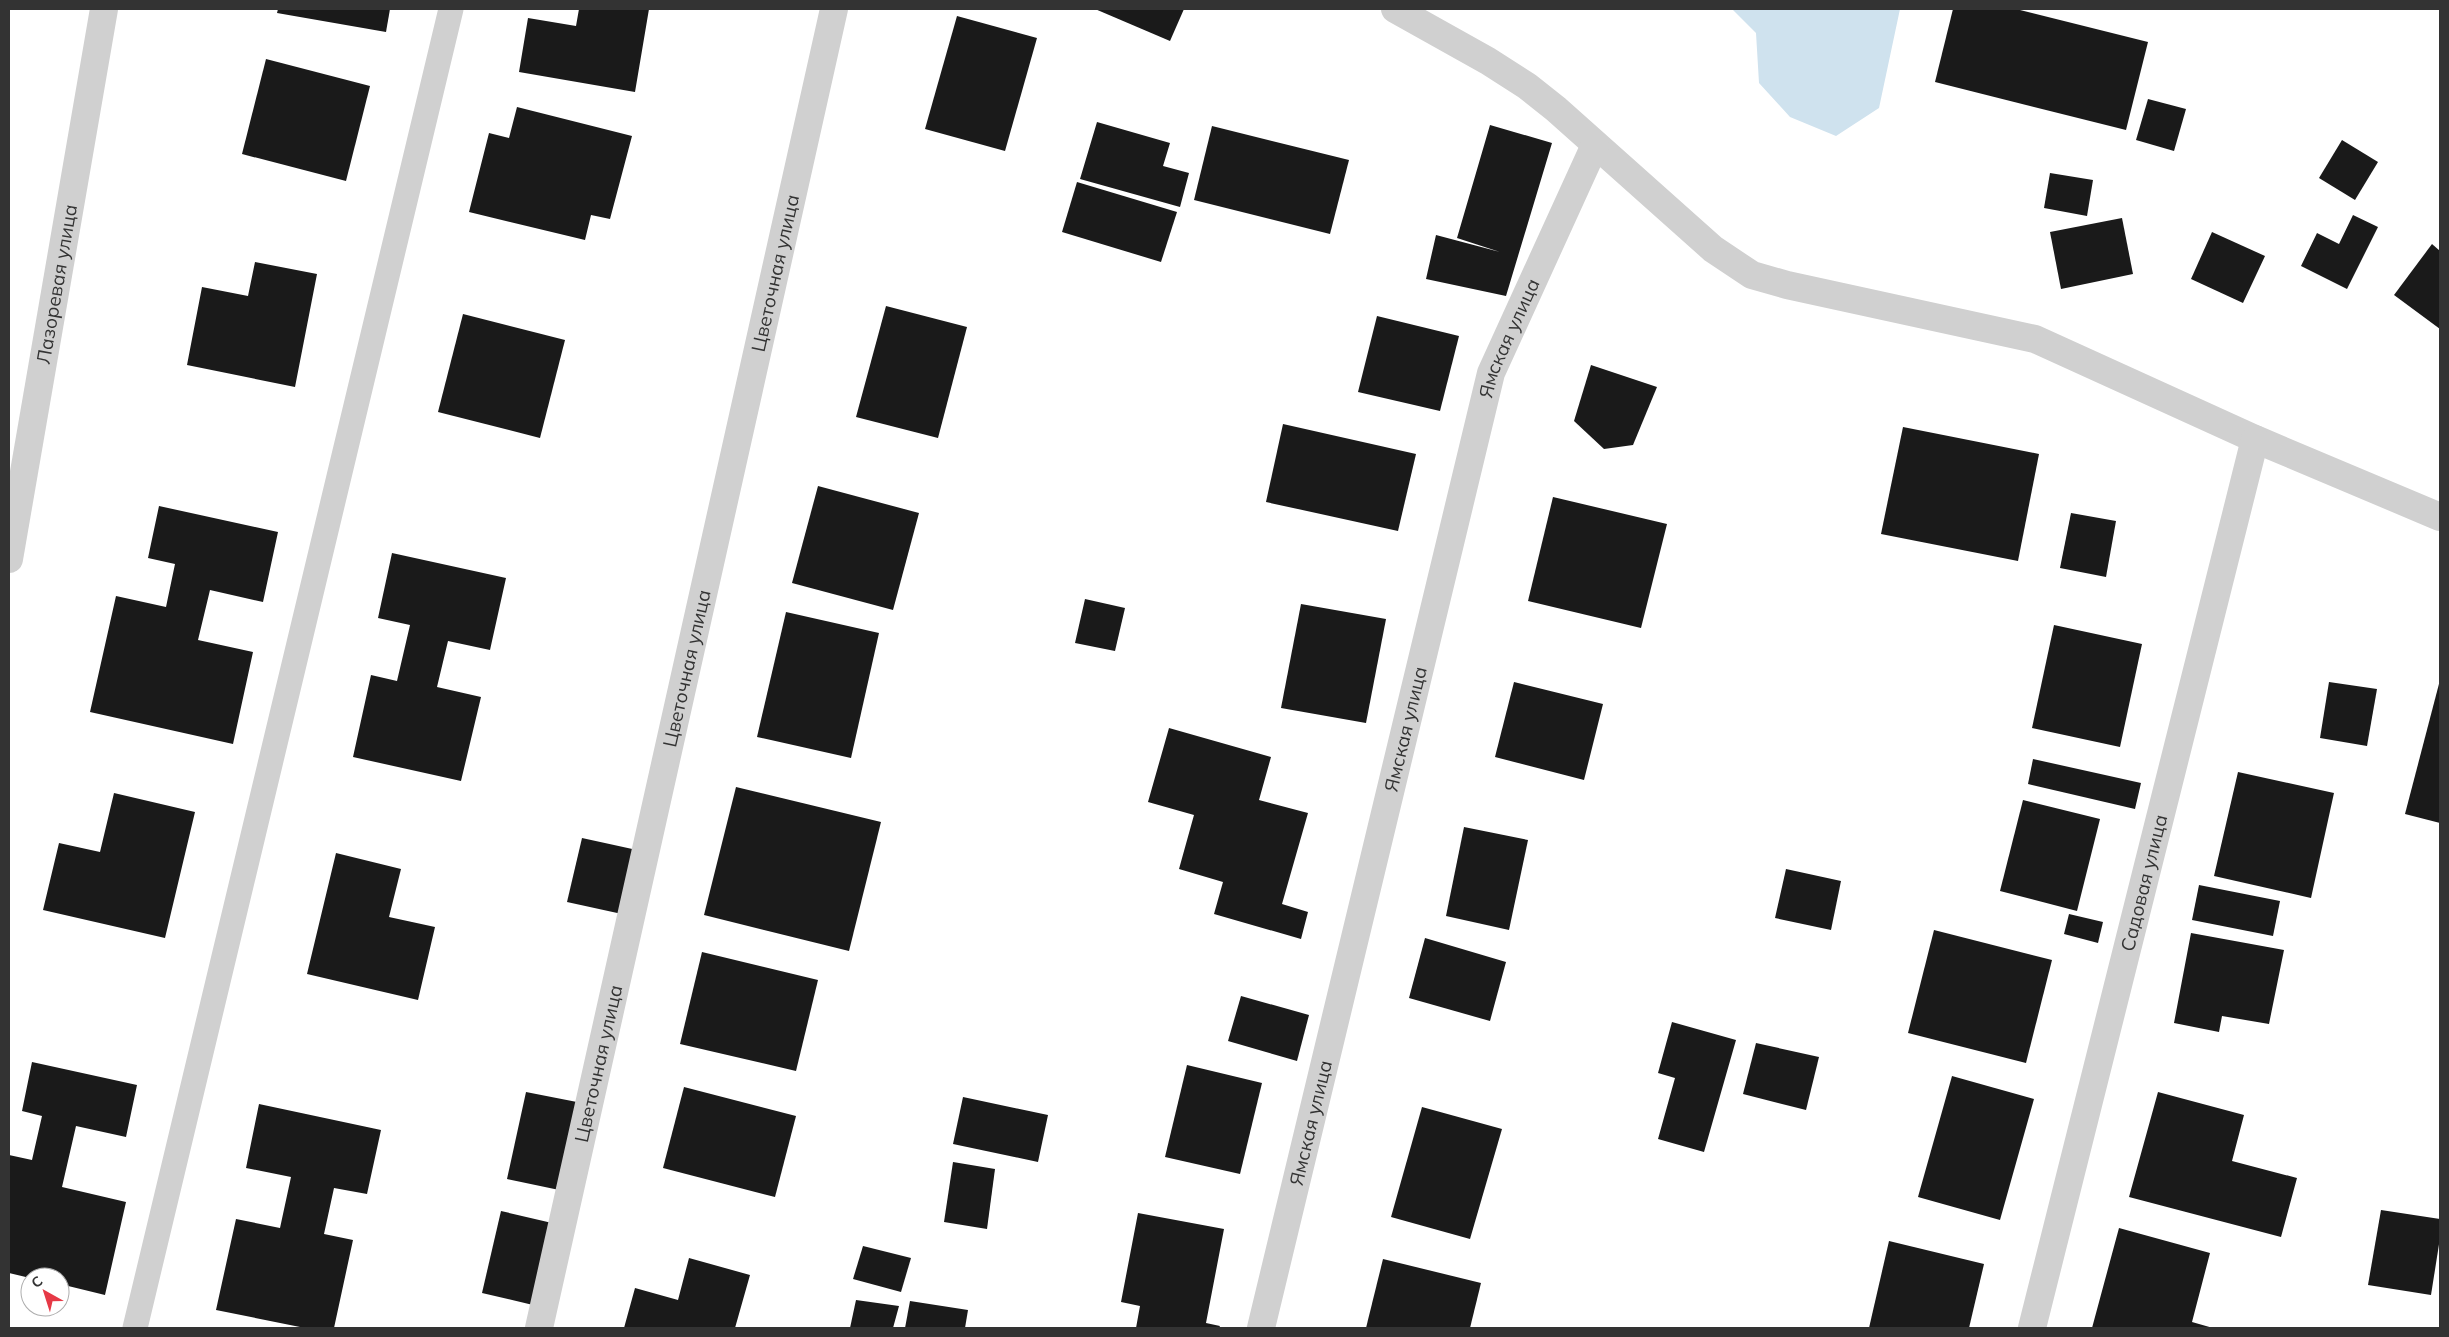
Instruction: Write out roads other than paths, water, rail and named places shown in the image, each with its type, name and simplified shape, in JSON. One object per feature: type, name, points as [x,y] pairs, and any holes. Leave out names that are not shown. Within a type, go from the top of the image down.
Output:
[{"type":"street","name":"Лазоревая улица","points":[[9,559],[104,9]]},
{"type":"street","name":"Цветочная улица","points":[[540,1328],[834,9]]},
{"type":"street","points":[[1395,9],[1488,61],[1527,86],[1713,249],[1752,275],[1787,285],[2035,339],[2255,439],[2440,517]]},
{"type":"street","name":"Ямская улица","points":[[1261,1328],[1491,373],[1596,146]]},
{"type":"street","name":"Садовая улица","points":[[2032,1328],[2255,439]]},
{"type":"lane","points":[[135,1328],[451,9]]},
{"type":"water","points":[[1732,9],[1900,9],[1879,108],[1836,136],[1790,117],[1759,83],[1756,33]]}]
